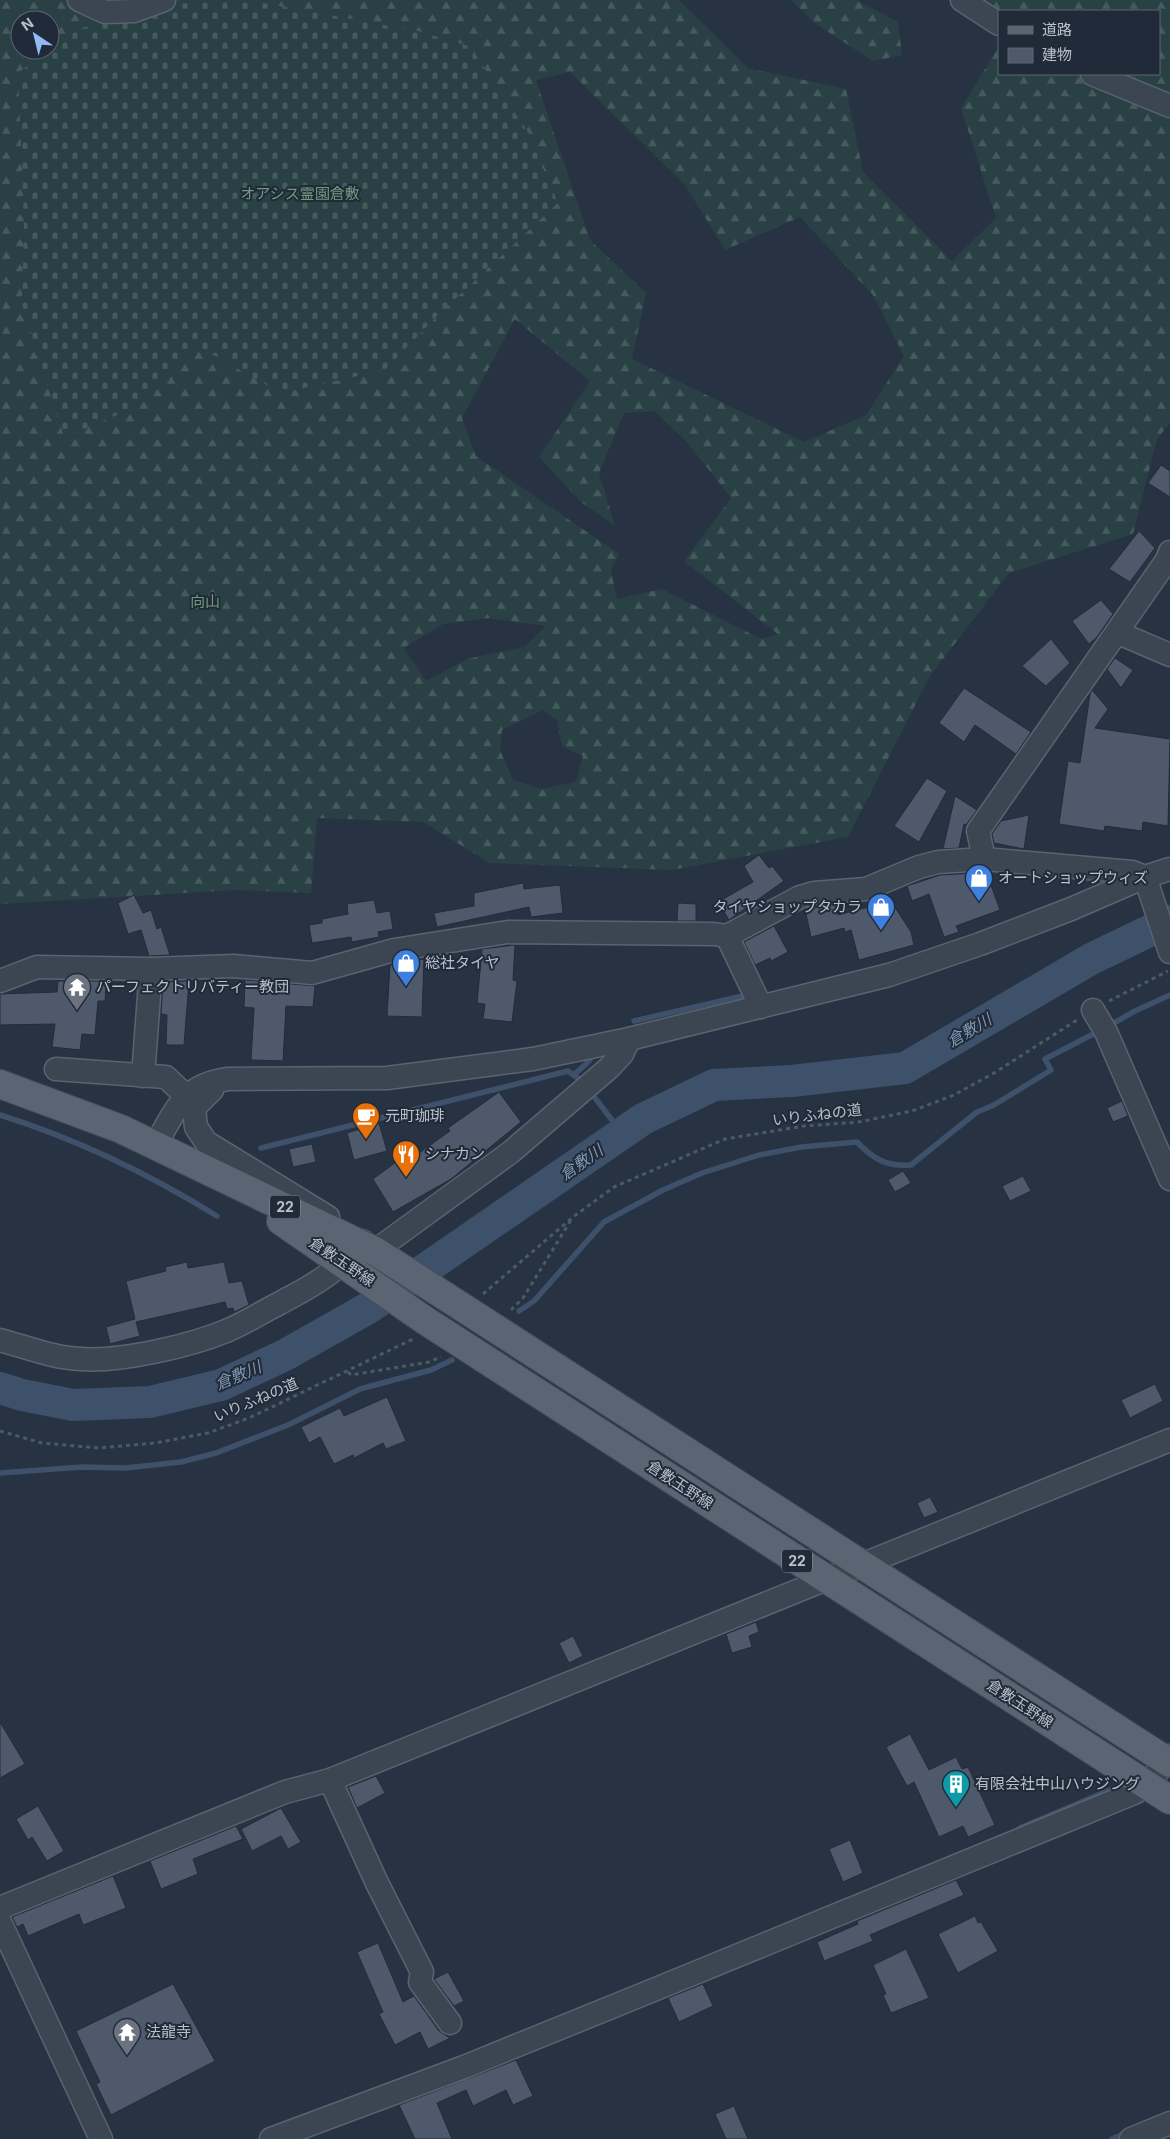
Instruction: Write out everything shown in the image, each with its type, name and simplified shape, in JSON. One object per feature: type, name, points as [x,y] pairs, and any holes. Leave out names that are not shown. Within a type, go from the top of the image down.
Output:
[{"type":"main road","name":"倉敷玉野線","points":[[0,1084],[103,1122],[156,1144],[375,1251],[467,1300],[862,1563],[1169,1760]]},
{"type":"main road","name":"倉敷玉野線","points":[[194,1163],[349,1266],[420,1330],[824,1579],[1170,1800]]},
{"type":"street","points":[[80,0],[105,12],[134,12],[164,0]]},
{"type":"street","points":[[962,0],[998,23]]},
{"type":"street","points":[[1094,75],[1170,106]]},
{"type":"street","points":[[984,859],[978,831],[1119,631],[1167,560],[1170,552]]},
{"type":"street","points":[[1119,631],[1128,637],[1170,655]]},
{"type":"street","points":[[0,980],[37,967],[151,970],[234,966],[312,973],[394,950],[508,932],[714,934],[727,936],[800,897],[814,893],[866,889],[919,866],[938,862],[984,859],[1132,872],[1147,884],[1170,952]]},
{"type":"street","points":[[156,1144],[179,1105],[197,1087],[211,1082],[228,1079],[386,1078],[533,1059],[629,1039],[889,974],[980,944],[1071,909],[1147,884],[1170,869]]},
{"type":"street","points":[[727,936],[761,1007]]},
{"type":"street","points":[[143,1076],[151,970]]},
{"type":"street","points":[[1100,1021],[1170,1179]]},
{"type":"street","points":[[228,1079],[205,1095],[194,1108],[196,1127],[206,1142],[325,1214],[375,1251],[511,1152],[579,1095],[622,1054],[629,1039]]},
{"type":"street","points":[[56,1069],[166,1077],[187,1097]]},
{"type":"street","points":[[0,1340],[42,1352],[81,1359],[108,1358],[158,1350],[226,1331],[349,1266]]},
{"type":"street","points":[[0,1908],[285,1792],[330,1780],[862,1563],[1170,1440]]},
{"type":"street","points":[[271,2139],[464,2066],[624,2002],[1134,1792],[1147,1785],[1169,1760]]},
{"type":"street","points":[[330,1780],[422,1972],[420,1982],[450,2023]]},
{"type":"street","points":[[0,1922],[101,2139]]},
{"type":"street","points":[[1131,2139],[1170,2123]]},
{"type":"path","name":"いりふねの道","points":[[467,1300],[614,1187],[725,1139],[804,1126],[859,1122],[912,1111],[954,1095],[994,1073],[1100,1021],[1133,987],[1170,970]]},
{"type":"path","points":[[511,1310],[523,1298],[573,1217]]},
{"type":"path","name":"いりふねの道","points":[[0,1431],[42,1443],[99,1448],[155,1443],[208,1433],[249,1418],[348,1372],[420,1330]]},
{"type":"path","points":[[348,1372],[351,1375],[429,1362],[441,1357]]},
{"type":"green space","name":"向山","points":[[0,0],[679,0],[748,68],[846,89],[863,172],[952,261],[996,218],[961,108],[998,48],[998,75],[1160,75],[1160,10],[998,11],[958,0],[1170,0],[1170,423],[1157,439],[1133,534],[1009,573],[930,676],[848,837],[671,870],[490,863],[423,822],[317,818],[311,893],[236,890],[0,904]],"holes":[[[10,10],[60,10],[60,57],[438,315],[385,370],[281,392],[199,347],[134,408],[22,305],[24,220],[48,60],[10,60]],[[570,72],[685,185],[725,250],[800,217],[873,295],[904,356],[866,415],[804,442],[632,359],[646,293],[590,240],[536,80]],[[515,319],[590,381],[539,457],[581,502],[615,526],[599,473],[624,413],[654,411],[687,442],[731,498],[684,561],[778,634],[761,639],[662,589],[617,599],[611,570],[619,554],[476,456],[462,418]],[[489,618],[546,626],[524,647],[467,659],[426,681],[404,648],[443,624]],[[543,710],[557,720],[562,746],[583,756],[576,782],[541,789],[513,780],[500,750],[502,730]]]},
{"type":"green space","points":[[791,0],[857,0],[898,22],[902,55],[873,61],[816,24]]},
{"type":"green space","name":"オアシス霊園倉敷","points":[[201,1],[257,2],[418,31],[469,46],[528,132],[558,203],[438,315],[385,370],[281,393],[199,347],[134,408],[64,437],[22,305],[24,220],[18,73],[36,60],[60,60],[60,42],[76,30],[134,11]]},
{"type":"building","points":[[1161,465],[1170,471],[1170,497],[1148,483]]},
{"type":"building","points":[[1139,531],[1155,548],[1130,582],[1109,569]]},
{"type":"building","points":[[1101,600],[1113,614],[1097,637],[1089,644],[1072,621]]},
{"type":"building","points":[[1051,639],[1070,663],[1046,686],[1022,666]]},
{"type":"building","points":[[1115,658],[1133,670],[1121,688],[1107,669]]},
{"type":"building","points":[[964,688],[1031,732],[1016,754],[975,725],[964,742],[939,723]]},
{"type":"building","points":[[1092,690],[1108,709],[1095,728],[1170,739],[1168,826],[1143,822],[1142,831],[1105,826],[1104,831],[1059,824],[1068,761],[1080,763]]},
{"type":"building","points":[[927,778],[947,791],[919,842],[894,826]]},
{"type":"building","points":[[955,796],[977,810],[966,825],[964,824],[959,848],[943,849]]},
{"type":"building","points":[[1029,815],[1024,849],[994,843],[992,834],[1001,821]]},
{"type":"building","points":[[759,855],[769,868],[772,866],[784,881],[729,920],[718,902],[753,882],[744,866]]},
{"type":"building","name":"オートショップウィズ","points":[[987,874],[1000,910],[956,926],[959,932],[944,937],[929,894],[912,901],[907,886],[940,875]]},
{"type":"building","points":[[523,883],[524,889],[560,885],[563,913],[531,917],[529,907],[437,927],[434,913],[474,906],[474,893]]},
{"type":"building","points":[[134,895],[143,913],[151,910],[157,929],[161,927],[170,955],[149,956],[141,930],[128,934],[118,903]]},
{"type":"building","points":[[374,900],[377,913],[390,911],[393,929],[378,932],[379,937],[352,942],[351,937],[312,943],[309,925],[322,923],[322,919],[348,914],[347,904]]},
{"type":"building","name":"タイヤショップタカラ","points":[[891,901],[911,932],[914,945],[859,960],[851,930],[845,932],[844,928],[811,937],[805,909],[836,904],[838,915]]},
{"type":"building","points":[[678,903],[696,904],[696,921],[677,921]]},
{"type":"building","points":[[774,926],[788,952],[771,961],[770,958],[755,965],[744,942]]},
{"type":"building","points":[[515,945],[513,980],[517,981],[512,1022],[483,1019],[485,1004],[477,1003],[482,949]]},
{"type":"building","name":"総社タイヤ","points":[[424,959],[422,1017],[387,1016],[390,965]]},
{"type":"building","points":[[245,980],[315,986],[313,1007],[286,1006],[283,1061],[251,1060],[254,1008],[244,1007]]},
{"type":"building","points":[[58,981],[103,981],[103,985],[106,985],[105,1001],[98,1001],[95,1035],[82,1034],[80,1050],[52,1047],[55,1024],[0,1025],[0,994],[57,992]]},
{"type":"building","points":[[189,981],[184,1045],[166,1045],[167,1015],[161,1014],[163,982]]},
{"type":"building","points":[[499,1092],[521,1122],[451,1179],[393,1212],[373,1179],[415,1148],[419,1153],[450,1131],[448,1128]]},
{"type":"building","points":[[1122,1101],[1128,1116],[1113,1122],[1107,1108]]},
{"type":"building","name":"元町珈琲","points":[[379,1123],[387,1151],[354,1160],[347,1133]]},
{"type":"building","points":[[312,1144],[316,1162],[293,1167],[289,1149]]},
{"type":"building","points":[[903,1171],[911,1183],[895,1192],[888,1180]]},
{"type":"building","points":[[1023,1176],[1031,1191],[1010,1201],[1002,1186]]},
{"type":"building","points":[[187,1262],[188,1268],[224,1262],[229,1283],[242,1281],[249,1305],[234,1312],[233,1308],[227,1309],[225,1302],[136,1322],[140,1336],[110,1344],[106,1327],[135,1319],[126,1281],[166,1271],[165,1267]]},
{"type":"building","points":[[1155,1384],[1163,1401],[1130,1418],[1121,1400]]},
{"type":"building","points":[[387,1397],[406,1441],[386,1449],[383,1443],[354,1458],[353,1455],[334,1464],[320,1437],[309,1443],[301,1427],[340,1408],[344,1416]]},
{"type":"building","points":[[930,1497],[938,1512],[924,1518],[917,1503]]},
{"type":"building","points":[[756,1622],[759,1632],[749,1636],[752,1647],[732,1653],[726,1634]]},
{"type":"building","points":[[573,1636],[583,1656],[569,1663],[559,1643]]},
{"type":"building","points":[[0,1722],[25,1764],[0,1778]]},
{"type":"building","name":"有限会社中山ハウジング","points":[[910,1734],[929,1770],[956,1757],[962,1769],[968,1767],[995,1825],[968,1837],[963,1826],[939,1837],[914,1782],[907,1786],[886,1747]]},
{"type":"building","points":[[376,1776],[385,1793],[357,1808],[348,1787]]},
{"type":"building","points":[[38,1806],[64,1851],[47,1861],[32,1837],[28,1840],[16,1819]]},
{"type":"building","points":[[281,1808],[301,1842],[288,1849],[281,1836],[252,1851],[241,1829]]},
{"type":"building","points":[[236,1826],[243,1839],[193,1859],[198,1874],[161,1889],[150,1861]]},
{"type":"building","points":[[850,1840],[863,1873],[843,1882],[829,1849]]},
{"type":"building","points":[[113,1876],[126,1908],[83,1925],[79,1914],[28,1936],[23,1924],[17,1927],[12,1917]]},
{"type":"building","points":[[956,1880],[964,1895],[870,1935],[873,1941],[824,1961],[817,1942],[858,1924],[857,1921]]},
{"type":"building","points":[[975,1916],[978,1923],[981,1922],[998,1951],[958,1973],[938,1934]]},
{"type":"building","points":[[378,1943],[403,2002],[414,1996],[439,2031],[450,2038],[428,2049],[420,2032],[395,2045],[379,2014],[383,2012],[357,1952]]},
{"type":"building","points":[[906,1949],[929,1998],[891,2013],[883,1995],[886,1994],[873,1965]]},
{"type":"building","points":[[448,1972],[464,2001],[454,2006],[434,1979]]},
{"type":"building","name":"法龍寺","points":[[173,1984],[215,2061],[111,2115],[96,2084],[100,2082],[76,2031]]},
{"type":"building","points":[[703,1984],[713,2006],[679,2022],[668,1998]]},
{"type":"building","points":[[516,2060],[533,2096],[513,2105],[506,2090],[473,2106],[466,2090],[437,2103],[452,2139],[415,2139],[399,2105]]},
{"type":"building","points":[[734,2106],[748,2139],[726,2139],[715,2114]]},
{"type":"waterway","name":"倉敷川","points":[[0,1388],[22,1395],[73,1405],[150,1402],[221,1385],[285,1355],[370,1307],[643,1119],[714,1085],[792,1081],[905,1068],[1091,959],[1170,921]]},
{"type":"waterway","points":[[634,1021],[747,995]]},
{"type":"waterway","points":[[1107,1027],[1135,1011],[1170,995]]},
{"type":"waterway","points":[[519,1311],[534,1301],[604,1222],[663,1190],[702,1173],[759,1155],[801,1147],[857,1142],[881,1161],[895,1165],[911,1165],[977,1112],[994,1105],[1051,1070],[1045,1059],[1099,1031]]},
{"type":"waterway","points":[[574,1075],[590,1060]]},
{"type":"waterway","points":[[261,1148],[568,1071],[578,1078]]},
{"type":"waterway","points":[[595,1098],[622,1133]]},
{"type":"waterway","points":[[0,1115],[85,1146],[139,1172],[217,1216]]},
{"type":"waterway","points":[[0,1473],[82,1467],[125,1468],[181,1462],[216,1453],[288,1425],[360,1389],[431,1370],[452,1360]]},
{"type":"waterway","points":[[1020,1828],[1112,1789]]},
{"type":"waterway","points":[[1112,2139],[1126,2133]]},
{"type":"place","name":"オートショップウィズ","points":[[979,902]]},
{"type":"place","name":"タイヤショップタカラ","points":[[881,931]]},
{"type":"place","name":"総社タイヤ","points":[[406,987]]},
{"type":"place","name":"パーフェクトリバティー教団","points":[[77,1011]]},
{"type":"place","name":"元町珈琲","points":[[366,1140]]},
{"type":"place","name":"シナカン","points":[[406,1178]]},
{"type":"place","name":"有限会社中山ハウジング","points":[[956,1808]]},
{"type":"place","name":"法龍寺","points":[[127,2056]]}]
